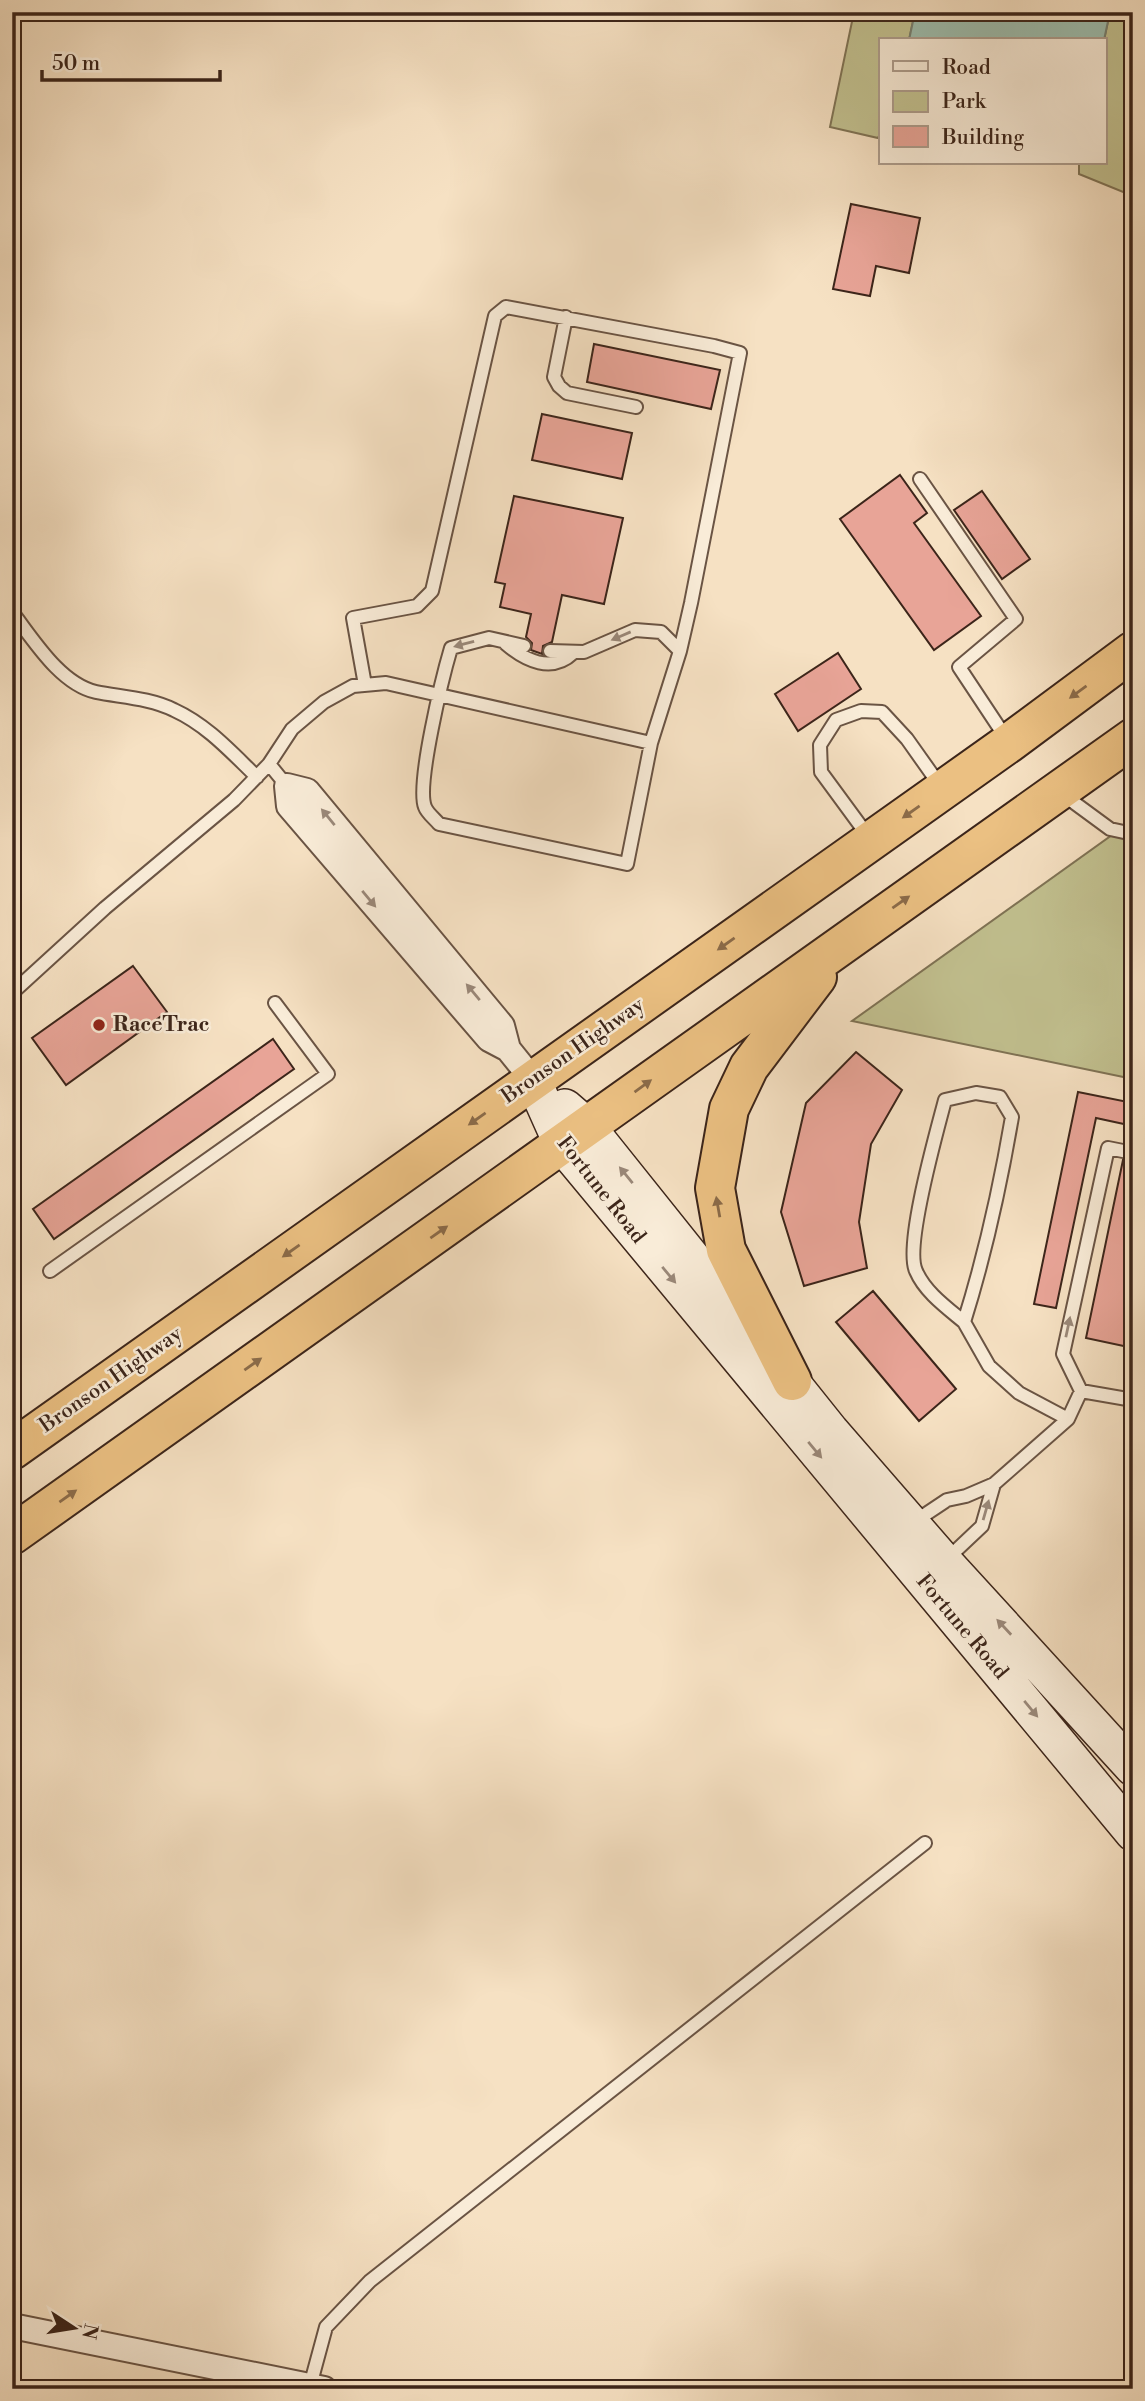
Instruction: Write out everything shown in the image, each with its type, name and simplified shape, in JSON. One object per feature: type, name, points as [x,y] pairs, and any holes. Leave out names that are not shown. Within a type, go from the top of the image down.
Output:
[{"type":"highway","name":"Bronson Highway","points":[[12,1450],[1009,743],[1133,651]]},
{"type":"highway","points":[[12,1535],[1133,738]]},
{"type":"highway","points":[[792,1381],[726,1250],[715,1188],[729,1110],[748,1067],[845,942]]},
{"type":"main road","name":"Fortune Road","points":[[533,1080],[575,1136],[1128,1819]]},
{"type":"main road","name":"Fortune Road","points":[[575,1136],[792,1381],[944,1561],[1133,1768]]},
{"type":"street","points":[[287,786],[289,806],[489,1039],[508,1049],[533,1080]]},
{"type":"street","points":[[12,2326],[314,2388]]},
{"type":"lane","points":[[365,685],[353,618],[416,606],[432,591],[495,316],[506,307],[740,353],[680,651],[651,743],[627,864],[439,824],[425,808],[423,788],[438,695],[451,648],[489,638],[524,646]]},
{"type":"lane","points":[[566,317],[554,377],[559,386],[567,393],[636,407]]},
{"type":"lane","points":[[920,479],[1016,619],[959,667],[1009,743]]},
{"type":"lane","points":[[12,612],[55,669],[92,691],[127,696],[172,709],[206,728],[257,777]]},
{"type":"lane","points":[[550,651],[584,652],[635,630],[661,632],[680,651]]},
{"type":"lane","points":[[504,642],[522,657],[555,664],[564,662],[573,653]]},
{"type":"lane","points":[[12,993],[104,908],[234,800],[269,764],[292,729],[324,702],[353,686],[386,683],[651,743]]},
{"type":"lane","points":[[871,841],[821,772],[820,745],[836,720],[861,711],[882,712],[907,739],[943,790]]},
{"type":"lane","points":[[269,764],[287,786]]},
{"type":"lane","points":[[1058,792],[1111,829],[1133,834]]},
{"type":"lane","points":[[50,1270],[328,1074],[275,1003]]},
{"type":"lane","points":[[964,1322],[979,1273],[1012,1117],[1000,1097],[976,1093],[945,1100],[926,1172],[914,1242],[915,1269],[933,1296],[964,1322],[989,1366],[1019,1393],[1068,1419]]},
{"type":"lane","points":[[1081,1391],[1063,1354],[1068,1328],[1108,1148],[1133,1153]]},
{"type":"lane","points":[[1081,1391],[1133,1400]]},
{"type":"lane","points":[[912,1524],[947,1500],[966,1496],[994,1484],[1068,1419],[1081,1391]]},
{"type":"lane","points":[[944,1561],[982,1526],[994,1484]]},
{"type":"lane","points":[[314,2388],[326,2327],[370,2281],[925,1843]]},
{"type":"green space","points":[[854,12],[915,12],[909,38],[879,38],[878,138],[830,127]]},
{"type":"green space","points":[[1110,12],[1133,12],[1133,196],[1079,174],[1079,164],[1106,164],[1104,38]]},
{"type":"green space","points":[[1133,820],[1133,1079],[852,1021]]},
{"type":"shaded area","points":[[915,12],[1110,12],[1104,38],[909,38]]},
{"type":"building","points":[[851,204],[920,218],[909,273],[876,266],[870,296],[833,289]]},
{"type":"building","points":[[594,344],[720,370],[711,409],[587,382]]},
{"type":"building","points":[[542,414],[632,433],[622,479],[532,460]]},
{"type":"building","points":[[900,475],[927,513],[914,523],[981,616],[934,650],[840,519]]},
{"type":"building","points":[[982,491],[1030,559],[1002,579],[954,510]]},
{"type":"building","points":[[514,496],[623,518],[604,604],[562,595],[552,642],[543,646],[542,654],[531,650],[532,643],[526,637],[531,614],[500,607],[505,584],[495,582]]},
{"type":"building","points":[[838,653],[861,689],[798,731],[775,694]]},
{"type":"building","name":"RaceTrac","points":[[133,966],[167,1012],[66,1085],[32,1038]]},
{"type":"building","points":[[273,1039],[294,1069],[54,1239],[33,1209]]},
{"type":"building","points":[[856,1052],[902,1090],[871,1144],[859,1222],[867,1268],[804,1286],[781,1212],[806,1103]]},
{"type":"building","points":[[1078,1092],[1133,1103],[1133,1126],[1096,1118],[1056,1308],[1034,1304]]},
{"type":"building","points":[[1123,1160],[1133,1162],[1133,1348],[1086,1338]]},
{"type":"building","points":[[873,1291],[956,1389],[919,1421],[836,1322]]},
{"type":"place","name":"RaceTrac","points":[[99,1025]]}]
